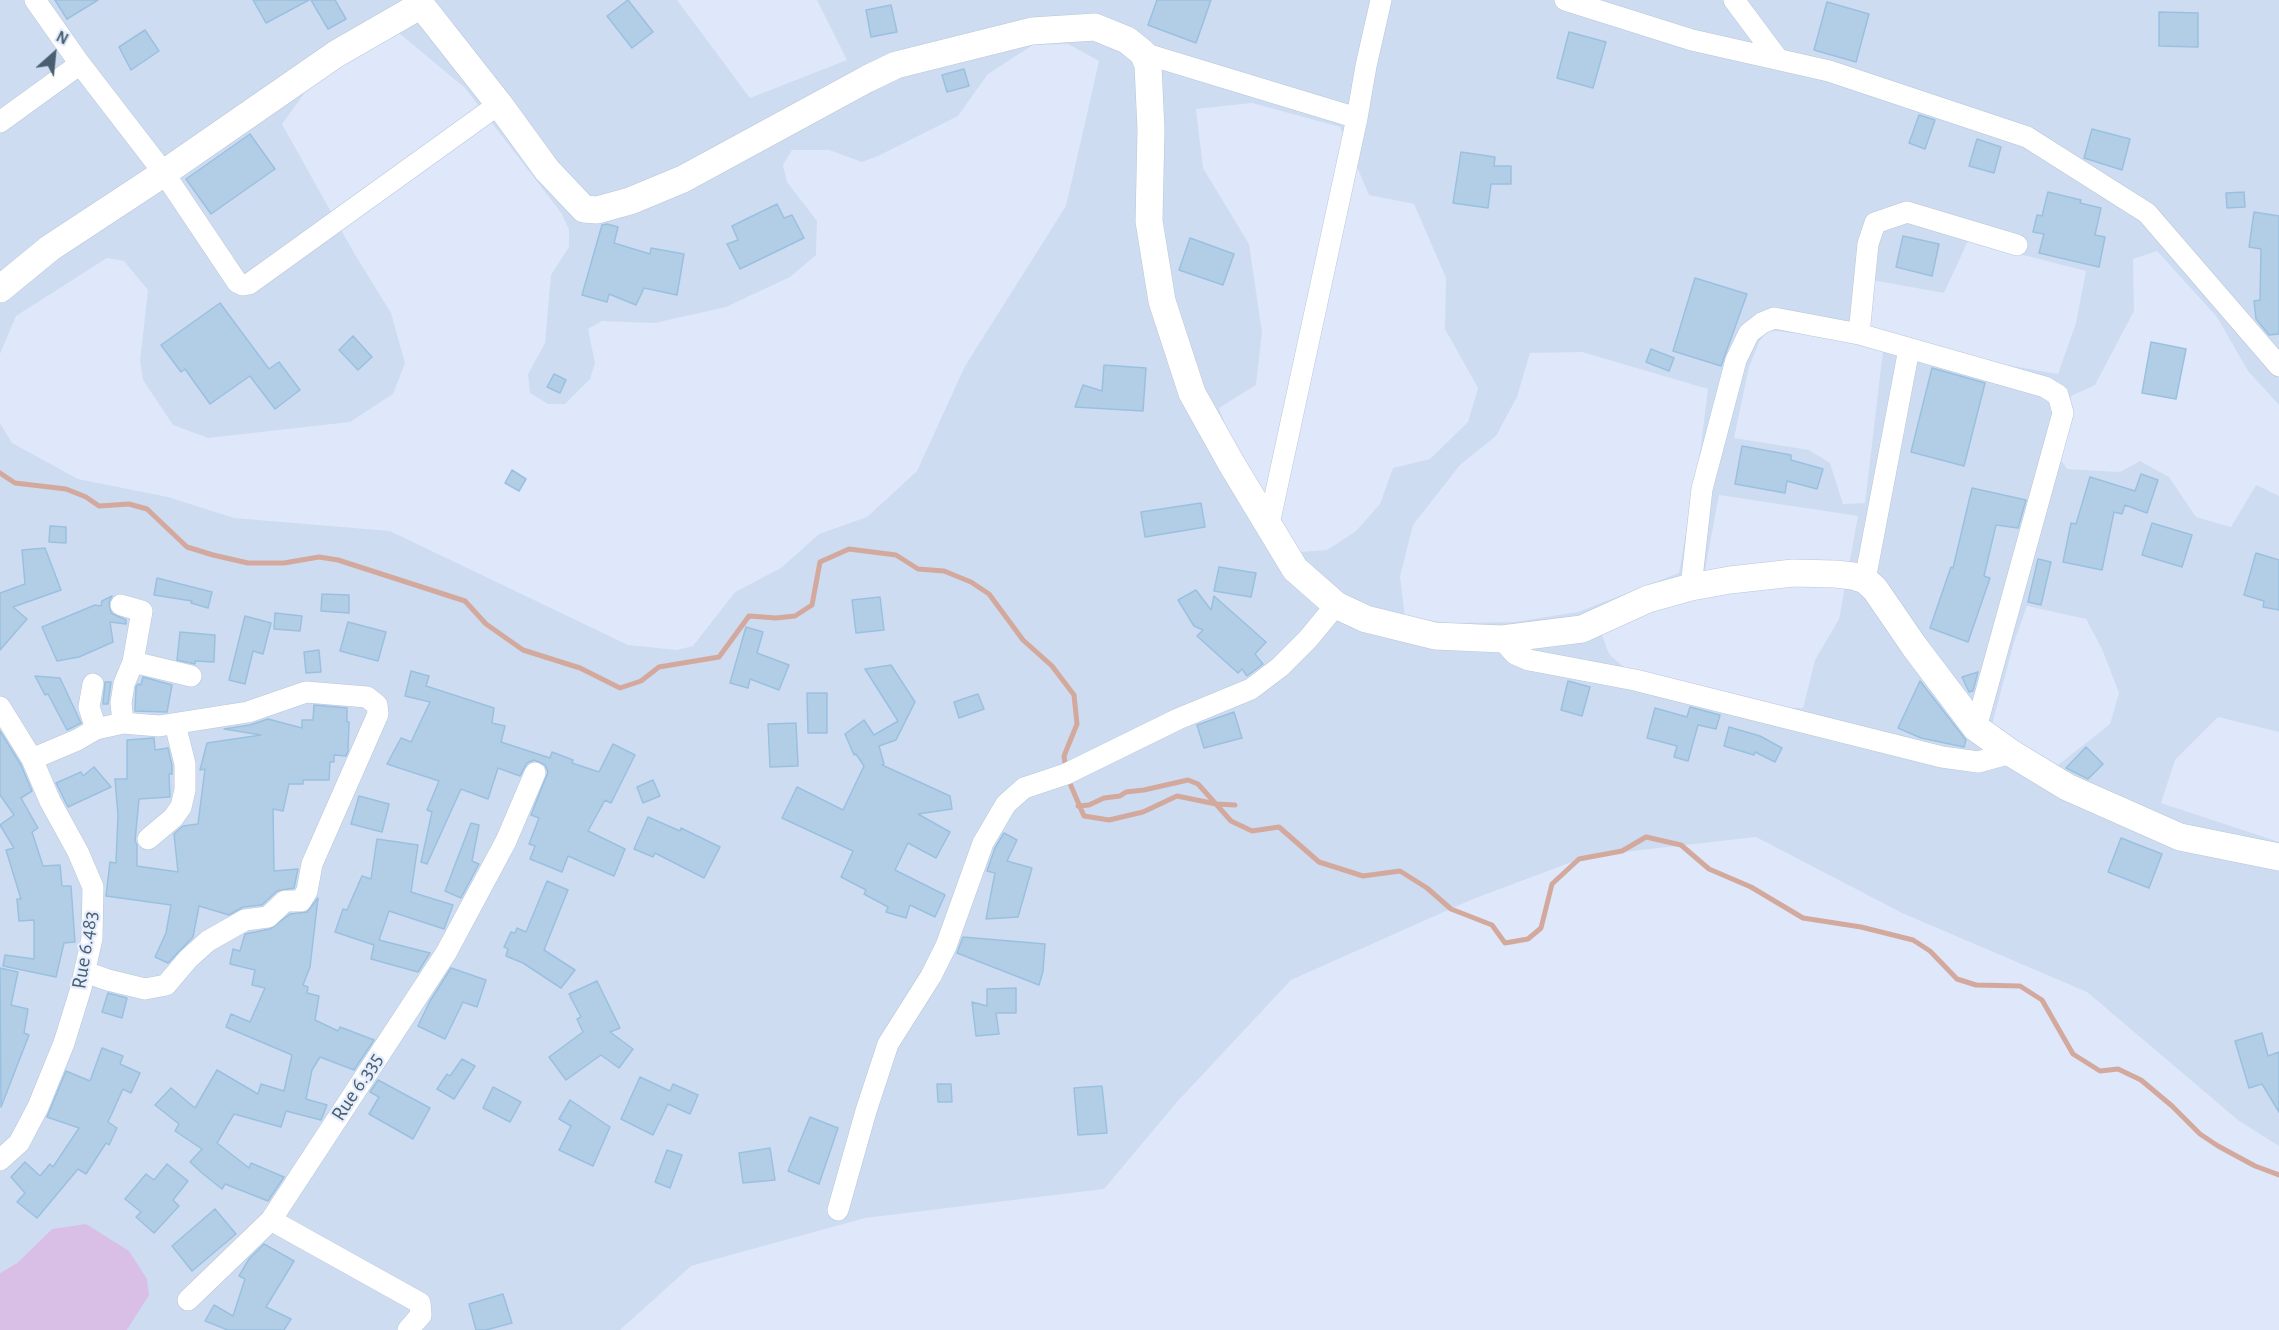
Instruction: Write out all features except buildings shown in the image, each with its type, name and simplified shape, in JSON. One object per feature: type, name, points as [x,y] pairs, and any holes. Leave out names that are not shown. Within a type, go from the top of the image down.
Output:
[{"type":"street","points":[[35,0],[80,64],[164,173],[237,282],[243,285],[249,284],[499,104]]},
{"type":"street","points":[[1269,524],[1381,0]]},
{"type":"street","points":[[1565,0],[1692,40],[1829,71],[2027,137],[2147,213],[2279,366]]},
{"type":"street","points":[[1734,0],[1778,59]]},
{"type":"street","points":[[0,290],[50,248],[164,173],[336,54],[419,2],[499,104],[547,170],[584,209],[597,210],[630,201],[683,178],[896,65],[1032,31],[1095,27],[1110,31],[1127,40],[1143,53],[1357,118]]},
{"type":"street","points":[[1143,53],[1148,65],[1151,130],[1149,221],[1162,301],[1192,393],[1295,569],[1336,605],[1366,620],[1435,636],[1502,639],[1582,629],[1648,599],[1730,579],[1793,573],[1835,573],[1853,576],[1864,580],[1875,589],[1914,646],[1976,728],[2011,753],[2067,787],[2180,837],[2279,857]]},
{"type":"street","points":[[0,122],[80,64]]},
{"type":"street","points":[[1859,334],[1868,244],[1875,223],[1907,212],[2017,245]]},
{"type":"street","points":[[1690,587],[1701,489],[1736,360],[1749,333],[1762,323],[1774,318],[1859,334],[2045,387],[2058,395],[2063,413],[1976,728]]},
{"type":"street","points":[[1864,580],[1909,349]]},
{"type":"street","points":[[121,605],[142,611],[133,662],[124,684],[121,703],[123,723]]},
{"type":"street","points":[[838,1210],[888,1044],[941,956],[982,843],[1006,804],[1024,788],[1066,774],[1178,719],[1251,689],[1280,667],[1308,639],[1336,605]]},
{"type":"street","points":[[1502,639],[1515,654],[1529,660],[1635,680],[1942,758],[1978,762],[2011,753]]},
{"type":"street","points":[[133,662],[191,676]]},
{"type":"street","points":[[93,684],[89,706],[96,729]]},
{"type":"street","points":[[32,759],[77,740],[96,729],[123,723],[159,726],[248,712],[306,692],[367,697],[377,705],[378,714],[312,864],[307,891],[301,901],[285,901],[268,917],[246,920],[208,941],[188,959],[166,985],[145,989],[85,972]]},
{"type":"street","name":"Rue 6.483","points":[[0,706],[32,759],[50,801],[78,852],[93,887],[92,938],[85,972],[64,1043],[38,1107],[19,1143],[0,1160]]},
{"type":"street","points":[[148,839],[173,818],[181,807],[185,790],[184,764],[176,724]]},
{"type":"street","name":"Rue 6.335","points":[[188,1300],[271,1220],[446,953],[506,841],[535,773]]},
{"type":"street","points":[[271,1220],[420,1304],[421,1315],[408,1330]]},
{"type":"shaded area","points":[[0,0],[677,0],[750,98],[847,60],[817,0],[2279,0],[2279,405],[2248,371],[2217,317],[2157,251],[2133,259],[2134,311],[2095,385],[2071,396],[2058,456],[2067,469],[2120,472],[2140,461],[2169,477],[2196,517],[2231,527],[2256,485],[2279,496],[2279,732],[2218,717],[2175,760],[2161,803],[2279,842],[2279,1146],[2239,1121],[2087,992],[1902,913],[1756,837],[1588,856],[1473,899],[1291,980],[1177,1102],[1104,1189],[865,1218],[691,1266],[620,1330],[127,1330],[148,1295],[52,1229],[17,1263],[0,1273],[0,423],[12,443],[78,479],[168,497],[234,518],[390,531],[628,645],[677,650],[693,646],[735,592],[781,568],[819,534],[867,517],[917,471],[965,366],[1066,206],[1099,61],[1068,44],[1033,45],[988,74],[958,116],[878,156],[862,162],[829,150],[792,150],[783,165],[787,182],[817,221],[816,255],[790,277],[726,307],[655,323],[602,321],[588,329],[595,363],[590,379],[565,404],[548,404],[530,393],[528,374],[545,343],[551,275],[569,247],[569,230],[562,214],[465,88],[399,33],[322,69],[282,124],[354,253],[391,313],[405,363],[393,394],[350,422],[208,438],[173,425],[143,380],[140,361],[148,290],[124,261],[107,258],[16,316],[0,354]],"holes":[[[1252,103],[1340,127],[1369,195],[1414,204],[1446,278],[1445,329],[1478,388],[1468,422],[1430,459],[1393,468],[1380,504],[1356,531],[1327,550],[1300,552],[1235,451],[1219,408],[1256,385],[1262,332],[1249,244],[1203,168],[1196,109]],[[1968,241],[2086,271],[2076,323],[2058,374],[1928,351],[1862,327],[1872,280],[1944,293]],[[1768,330],[1819,336],[1883,351],[1865,503],[1843,504],[1830,463],[1809,450],[1734,438],[1749,367],[1759,342]],[[1582,352],[1708,389],[1701,445],[1679,573],[1578,612],[1515,622],[1448,623],[1405,617],[1400,577],[1413,525],[1460,465],[1496,436],[1517,397],[1530,353]],[[1719,495],[1858,516],[1839,619],[1815,660],[1803,708],[1778,708],[1626,669],[1609,654],[1599,627],[1700,597]],[[2027,606],[2086,619],[2102,649],[2119,693],[2110,724],[2058,765],[2024,749],[1991,729],[2014,642]]]},
{"type":"shaded area","points":[[86,1224],[129,1251],[147,1279],[149,1295],[127,1330],[0,1330],[0,1273],[17,1263],[52,1229]]},
{"type":"waterway","points":[[0,473],[15,483],[66,489],[86,497],[99,506],[129,504],[147,509],[187,547],[213,555],[248,563],[284,563],[319,557],[338,560],[465,601],[486,624],[523,650],[580,668],[620,688],[641,681],[659,667],[719,657],[749,616],[776,618],[795,616],[812,605],[820,562],[849,549],[896,555],[918,569],[944,571],[971,582],[989,594],[1023,640],[1052,666],[1074,695],[1077,724],[1064,756],[1066,770]]},
{"type":"waterway","points":[[1068,779],[1084,816],[1109,820],[1143,812],[1177,796],[1216,804],[1231,821],[1252,831],[1279,827],[1319,862],[1363,876],[1400,871],[1427,888],[1451,909],[1492,925],[1505,943],[1528,939],[1541,928],[1552,884],[1579,859],[1622,851],[1646,837],[1681,845],[1709,869],[1751,887],[1803,918],[1861,927],[1913,940],[1930,951],[1957,979],[1976,985],[2020,986],[2042,1000],[2073,1054],[2100,1071],[2118,1069],[2141,1080],[2200,1134],[2255,1166],[2279,1175]]},
{"type":"waterway","points":[[1078,806],[1120,796],[1126,792],[1188,780],[1198,784],[1216,804],[1235,805]]}]
